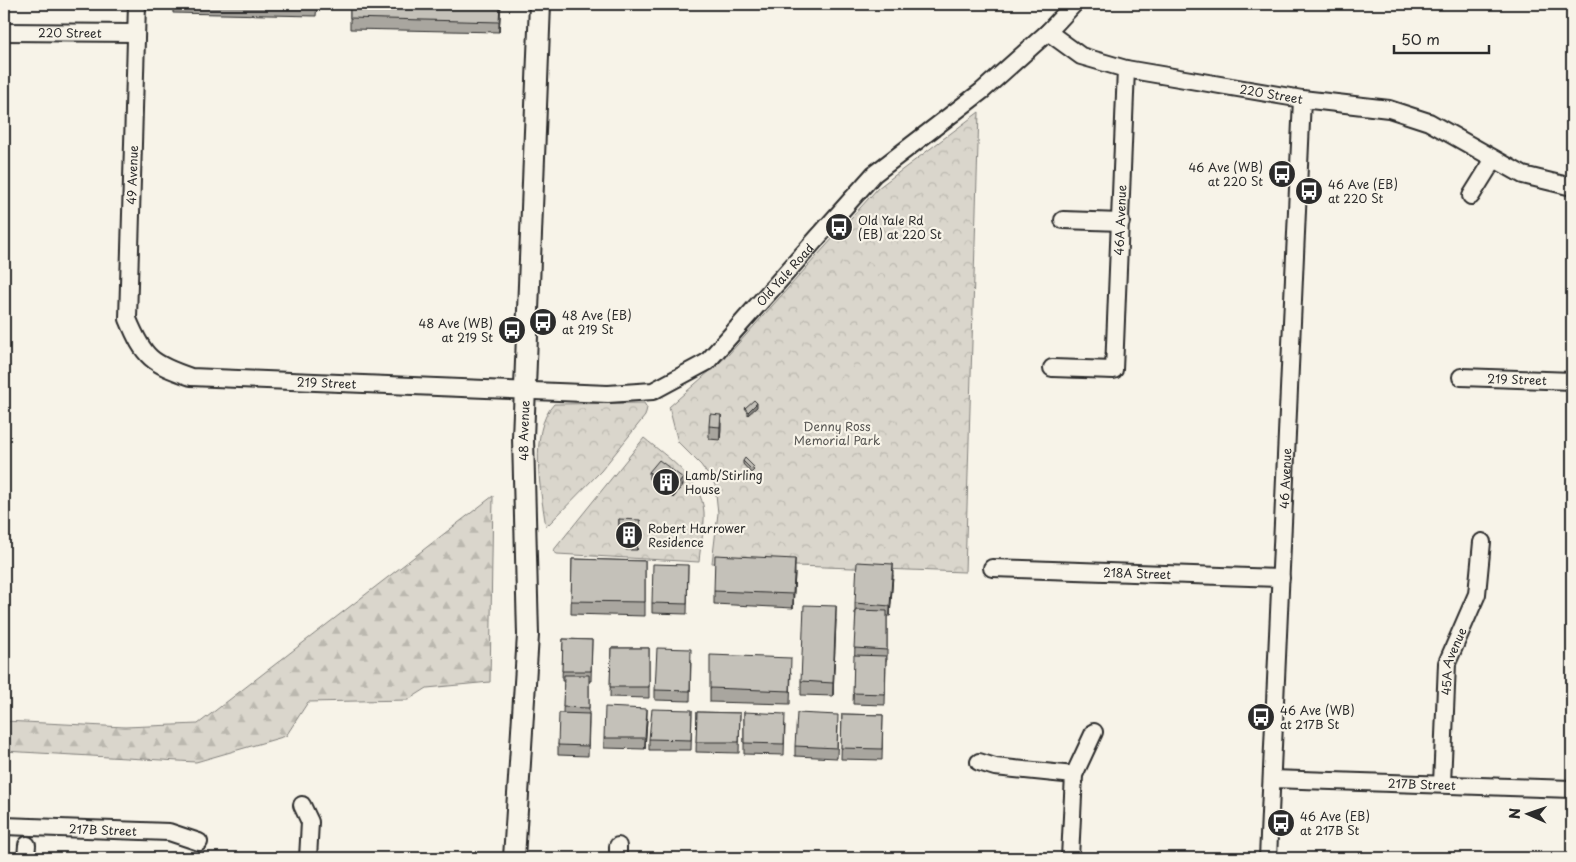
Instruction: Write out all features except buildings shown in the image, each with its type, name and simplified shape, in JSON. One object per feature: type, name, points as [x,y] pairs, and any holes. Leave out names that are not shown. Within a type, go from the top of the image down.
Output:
[{"type":"main road","name":"48 Avenue","points":[[514,858],[528,635],[523,438],[540,4]]},
{"type":"street","name":"49 Avenue","points":[[137,4],[128,319],[138,345]]},
{"type":"street","name":"Old Yale Road","points":[[526,392],[608,394],[653,391],[707,362],[874,174],[982,91],[1048,32],[1074,4]]},
{"type":"street","name":"220 Street","points":[[4,32],[136,33]]},
{"type":"street","name":"220 Street","points":[[1048,32],[1080,56],[1126,69],[1302,99],[1390,108],[1429,122],[1523,175],[1572,187]]},
{"type":"street","name":"46A Avenue","points":[[1052,368],[1114,370],[1126,69]]},
{"type":"street","name":"46 Avenue","points":[[1268,858],[1302,99]]},
{"type":"street","points":[[1471,196],[1494,159]]},
{"type":"street","points":[[1063,220],[1120,222]]},
{"type":"street","name":"219 Street","points":[[138,345],[162,367],[191,376],[526,392]]},
{"type":"street","name":"219 Street","points":[[1461,377],[1572,381]]},
{"type":"street","name":"45A Avenue","points":[[1442,784],[1447,663],[1477,594],[1482,542]]},
{"type":"street","name":"218A Street","points":[[992,568],[1281,578]]},
{"type":"street","points":[[1070,858],[1074,775],[1094,732]]},
{"type":"street","points":[[979,762],[995,767],[1074,775]]},
{"type":"street","name":"217B Street","points":[[1272,779],[1572,789]]},
{"type":"street","points":[[302,805],[310,822],[308,858]]},
{"type":"street","name":"217B Street","points":[[4,826],[169,832],[199,842]]},
{"type":"green space","name":"Denny Ross Memorial Park","points":[[979,112],[965,572],[712,563],[718,513],[715,485],[701,465],[678,442],[669,407],[728,355],[878,188]]},
{"type":"green space","points":[[644,403],[647,408],[645,416],[601,471],[546,527],[539,480],[539,446],[541,430],[546,416],[554,404]]},
{"type":"green space","points":[[644,438],[682,470],[702,500],[704,524],[699,562],[557,554],[553,551]]},
{"type":"green space","points":[[493,496],[490,682],[427,688],[408,700],[308,702],[286,736],[196,762],[4,751],[4,721],[125,727],[198,724]]},
{"type":"place","name":"46 Ave (WB) at 220 St","points":[[1282,174]]},
{"type":"place","name":"46 Ave (EB) at 220 St","points":[[1309,191]]},
{"type":"place","name":"Old Yale Rd (EB) at 220 St","points":[[839,227]]},
{"type":"place","name":"48 Ave (EB) at 219 St","points":[[543,322]]},
{"type":"place","name":"48 Ave (WB) at 219 St","points":[[512,330]]},
{"type":"place","name":"Lamb/Stirling House","points":[[666,482]]},
{"type":"place","name":"Robert Harrower Residence","points":[[629,535]]},
{"type":"place","name":"46 Ave (WB) at 217B St","points":[[1261,717]]},
{"type":"place","name":"46 Ave (EB) at 217B St","points":[[1281,823]]}]
